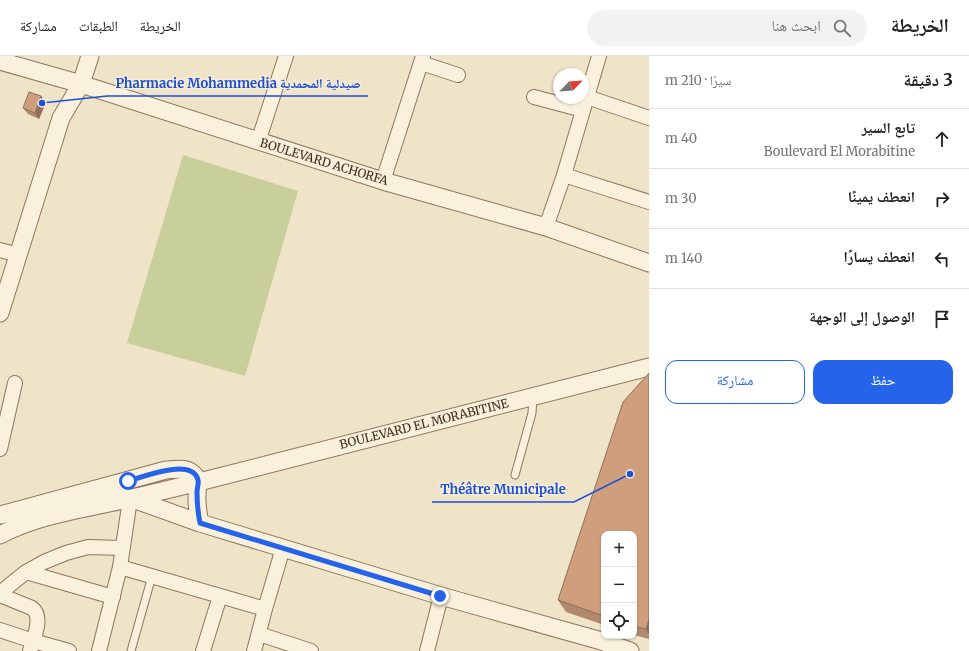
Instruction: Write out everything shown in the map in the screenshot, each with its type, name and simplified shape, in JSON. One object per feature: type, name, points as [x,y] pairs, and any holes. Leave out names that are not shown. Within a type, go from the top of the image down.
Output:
[{"type":"street","points":[[0,313],[61,118],[81,84],[90,56]]},
{"type":"street","points":[[258,142],[286,56]]},
{"type":"street","points":[[589,90],[599,56]]},
{"type":"street","points":[[383,181],[422,60],[458,75]]},
{"type":"street","name":"BOULEVARD ACHORFA","points":[[0,61],[81,84],[383,181],[546,227],[649,262]]},
{"type":"street","points":[[534,97],[553,100]]},
{"type":"street","points":[[546,227],[564,175],[585,104],[649,118]]},
{"type":"street","points":[[564,175],[649,202]]},
{"type":"street","points":[[0,250],[18,255]]},
{"type":"street","name":"BOULEVARD EL MORABITINE","points":[[0,535],[13,528],[56,514],[199,482],[649,367]]},
{"type":"street","points":[[0,449],[15,383]]},
{"type":"street","points":[[0,515],[166,470],[179,469],[190,470],[195,474],[199,482],[197,506],[200,523]]},
{"type":"street","points":[[102,488],[200,523],[596,645],[630,651]]},
{"type":"street","points":[[99,651],[120,567],[130,498]]},
{"type":"street","points":[[31,646],[38,616],[36,610],[0,594],[26,572],[44,562],[66,553],[88,547],[123,548]]},
{"type":"street","points":[[254,651],[264,609],[283,548]]},
{"type":"street","points":[[120,567],[264,609]]},
{"type":"street","points":[[26,572],[113,597]]},
{"type":"street","points":[[203,651],[220,596]]},
{"type":"street","points":[[427,651],[440,596]]},
{"type":"street","points":[[0,630],[31,646],[69,651]]},
{"type":"street","points":[[259,634],[308,650]]},
{"type":"lane","points":[[515,475],[532,413],[533,396]]},
{"type":"lane","points":[[131,651],[152,576]]},
{"type":"green space","points":[[183,155],[298,191],[245,376],[127,343]]},
{"type":"building","points":[[29,92],[41,96],[35,113],[23,108]]},
{"type":"building","points":[[649,373],[649,619],[646,629],[637,627],[637,531],[601,531],[601,615],[558,600],[623,402]]},
{"type":"place","name":"Pharmacie Mohammedia صيدلية المحمدية","points":[[42,103]]},
{"type":"place","name":"Théâtre Municipale","points":[[630,474]]},
{"type":"route","points":[[128,481],[166,470],[190,470],[195,474],[199,482],[197,486],[197,506],[200,523],[440,596]]}]
